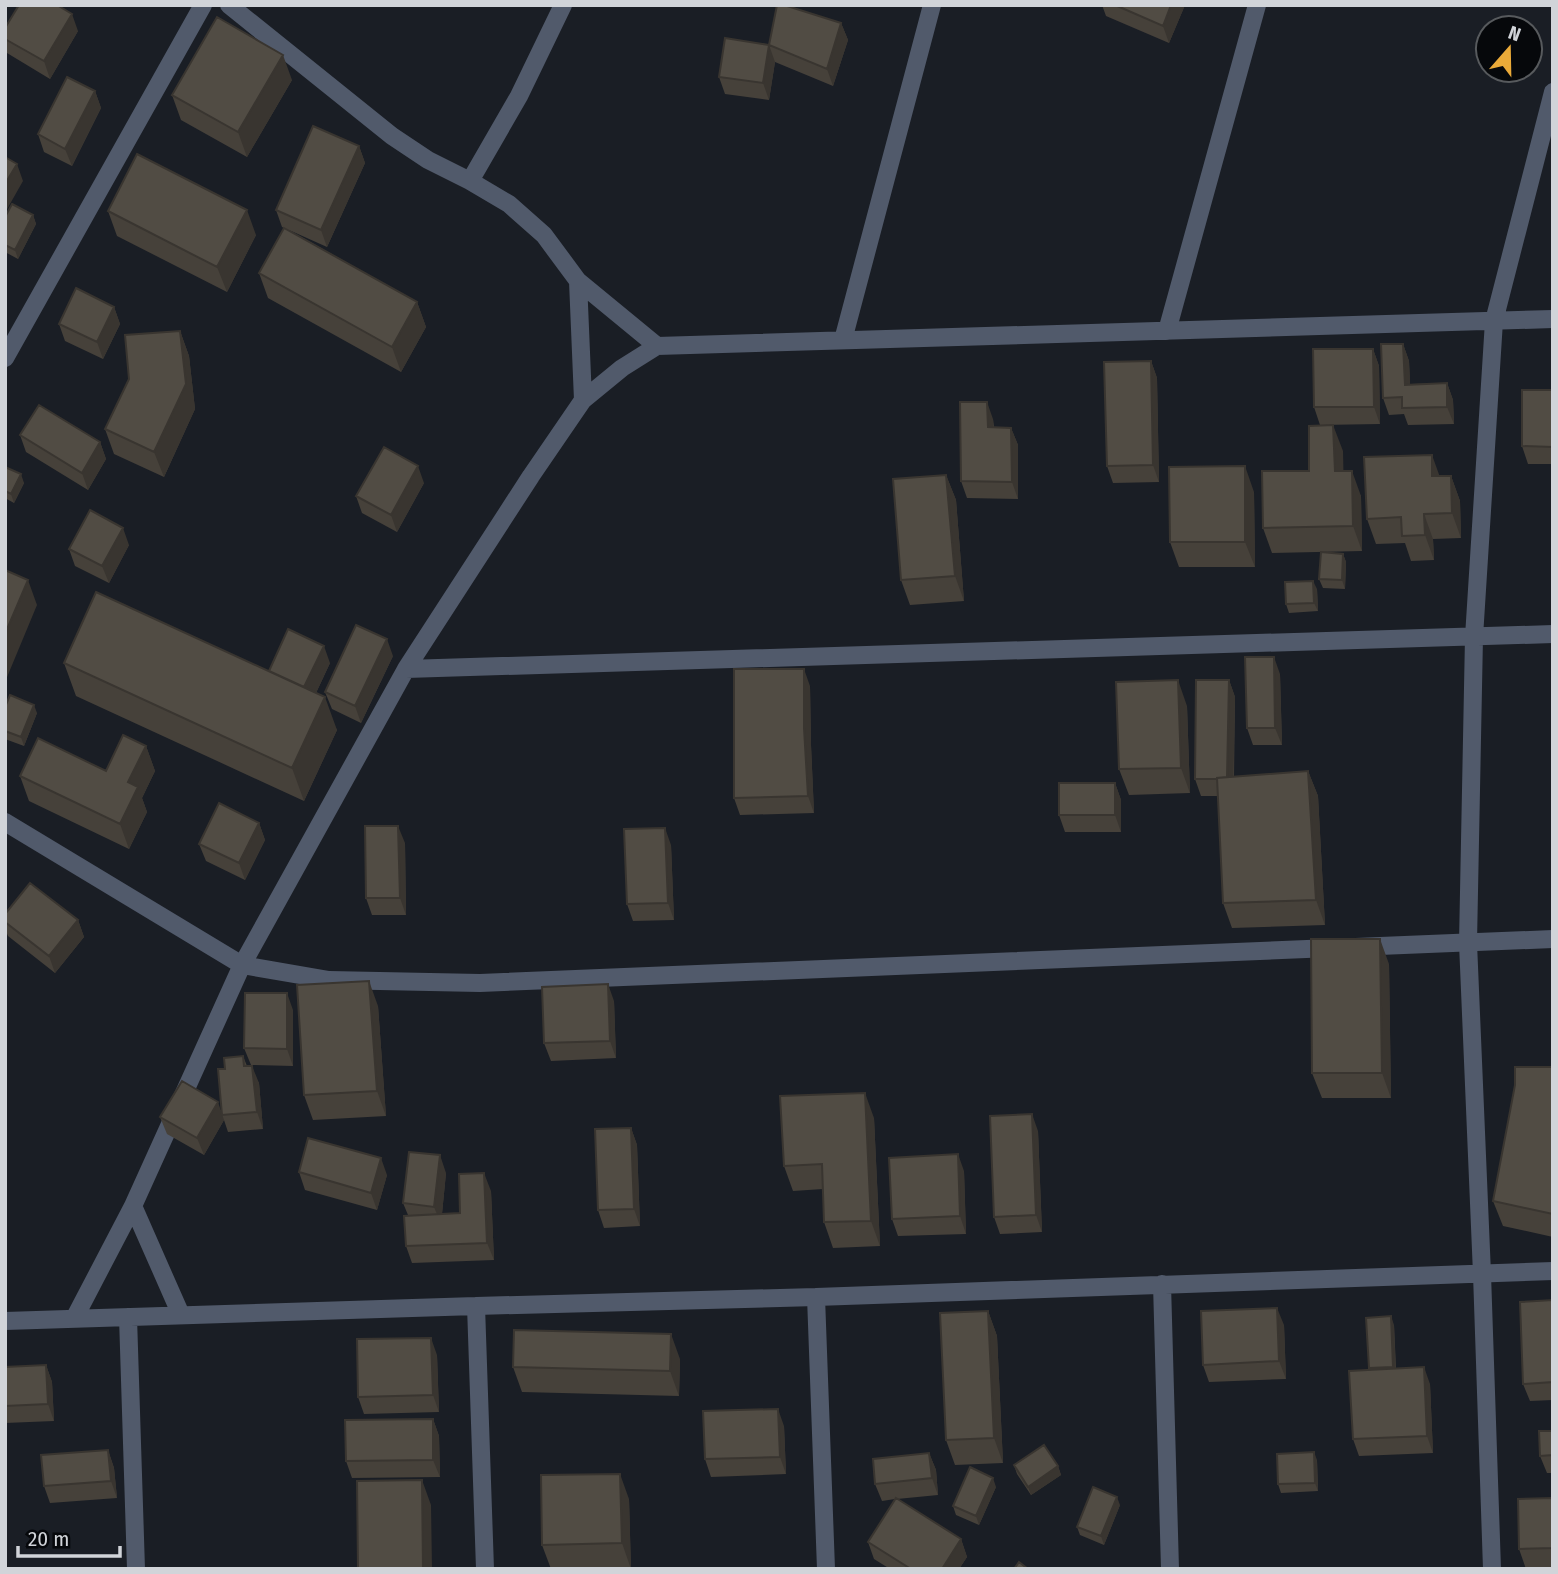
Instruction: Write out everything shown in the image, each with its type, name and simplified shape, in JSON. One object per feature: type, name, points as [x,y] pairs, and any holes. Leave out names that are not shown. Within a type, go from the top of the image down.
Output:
[{"type":"street","points":[[5,358],[204,5]]},
{"type":"street","points":[[229,5],[392,136],[428,160],[509,204],[544,235],[578,281],[657,346]]},
{"type":"street","points":[[470,181],[519,96],[563,5]]},
{"type":"street","points":[[843,340],[932,5]]},
{"type":"street","points":[[1167,331],[1256,5]]},
{"type":"street","points":[[1492,1569],[1468,943],[1474,636],[1494,321],[1553,92]]},
{"type":"street","points":[[578,281],[583,400]]},
{"type":"street","points":[[74,1319],[133,1206],[242,965],[406,668],[583,400],[622,368],[657,346],[1553,319]]},
{"type":"street","points":[[406,668],[1553,634]]},
{"type":"street","points":[[5,822],[242,965],[329,980],[480,983],[1553,939]]},
{"type":"street","points":[[133,1206],[181,1315]]},
{"type":"street","points":[[5,1321],[816,1297],[1553,1271]]},
{"type":"street","points":[[1162,1284],[1170,1569]]},
{"type":"street","points":[[816,1297],[826,1569]]},
{"type":"street","points":[[476,1306],[485,1569]]},
{"type":"street","points":[[128,1317],[136,1569]]},
{"type":"building","points":[[19,5],[57,5],[72,14],[44,61],[5,39],[5,28]]},
{"type":"building","points":[[777,5],[841,23],[827,69],[769,45]]},
{"type":"building","points":[[1115,5],[1171,5],[1163,26]]},
{"type":"building","points":[[217,17],[283,55],[238,132],[172,95]]},
{"type":"building","points":[[725,38],[769,45],[763,83],[719,77]]},
{"type":"building","points":[[67,77],[95,91],[65,149],[38,134]]},
{"type":"building","points":[[313,126],[359,146],[321,230],[276,210]]},
{"type":"building","points":[[137,154],[247,210],[217,267],[108,211]]},
{"type":"building","points":[[5,157],[17,164],[5,184]]},
{"type":"building","points":[[12,204],[33,215],[15,250],[5,245],[5,217]]},
{"type":"building","points":[[284,228],[417,302],[392,347],[259,273]]},
{"type":"building","points":[[76,288],[114,307],[97,342],[59,324]]},
{"type":"building","points":[[180,331],[186,384],[154,452],[105,429],[129,379],[125,335]]},
{"type":"building","points":[[1381,344],[1403,344],[1405,385],[1447,383],[1447,407],[1402,408],[1402,397],[1383,398]]},
{"type":"building","points":[[1313,349],[1373,349],[1374,407],[1314,407]]},
{"type":"building","points":[[1151,361],[1153,465],[1107,466],[1104,362]]},
{"type":"building","points":[[1522,390],[1553,390],[1553,447],[1522,446]]},
{"type":"building","points":[[960,402],[987,402],[988,427],[1011,428],[1012,482],[961,481]]},
{"type":"building","points":[[39,405],[100,442],[82,473],[20,435]]},
{"type":"building","points":[[1333,425],[1335,471],[1352,471],[1353,526],[1263,528],[1262,471],[1309,471],[1309,426]]},
{"type":"building","points":[[384,447],[418,466],[391,515],[356,496]]},
{"type":"building","points":[[1432,455],[1432,476],[1451,476],[1452,513],[1424,514],[1425,535],[1402,536],[1401,517],[1367,519],[1364,457]]},
{"type":"building","points":[[1245,466],[1245,542],[1170,542],[1169,467]]},
{"type":"building","points":[[5,467],[21,474],[11,494],[5,491]]},
{"type":"building","points":[[946,475],[955,576],[901,580],[893,479]]},
{"type":"building","points":[[90,510],[123,528],[102,566],[69,549]]},
{"type":"building","points":[[1321,552],[1343,554],[1342,580],[1319,579]]},
{"type":"building","points":[[5,570],[28,580],[5,634]]},
{"type":"building","points":[[1313,581],[1314,603],[1286,604],[1285,582]]},
{"type":"building","points":[[96,592],[325,697],[292,768],[64,663]]},
{"type":"building","points":[[356,625],[387,639],[355,706],[325,692]]},
{"type":"building","points":[[288,629],[324,646],[304,687],[269,671]]},
{"type":"building","points":[[1245,657],[1274,657],[1275,728],[1247,728]]},
{"type":"building","points":[[734,669],[804,669],[808,796],[734,798]]},
{"type":"building","points":[[1178,680],[1181,768],[1119,769],[1116,682]]},
{"type":"building","points":[[1196,680],[1229,680],[1227,777],[1195,779]]},
{"type":"building","points":[[10,695],[34,705],[21,737],[5,731],[5,707]]},
{"type":"building","points":[[123,735],[146,746],[128,782],[138,787],[120,824],[20,776],[38,738],[106,771]]},
{"type":"building","points":[[1308,771],[1316,900],[1223,903],[1217,778]]},
{"type":"building","points":[[1059,783],[1115,783],[1115,815],[1059,815]]},
{"type":"building","points":[[219,803],[259,823],[239,863],[199,844]]},
{"type":"building","points":[[365,826],[398,826],[400,898],[366,898]]},
{"type":"building","points":[[665,828],[668,903],[627,904],[624,829]]},
{"type":"building","points":[[30,883],[78,920],[49,956],[5,922],[5,914]]},
{"type":"building","points":[[1311,939],[1380,939],[1382,1073],[1312,1073]]},
{"type":"building","points":[[369,981],[377,1091],[304,1095],[297,985]]},
{"type":"building","points":[[608,984],[610,1041],[544,1043],[542,987]]},
{"type":"building","points":[[245,993],[287,993],[287,1049],[244,1048]]},
{"type":"building","points":[[243,1056],[244,1066],[252,1066],[257,1112],[222,1115],[218,1069],[225,1069],[224,1058]]},
{"type":"building","points":[[1515,1067],[1553,1067],[1553,1214],[1493,1201],[1515,1085]]},
{"type":"building","points":[[182,1081],[218,1102],[197,1138],[160,1117]]},
{"type":"building","points":[[865,1093],[871,1221],[824,1222],[822,1164],[784,1166],[780,1096]]},
{"type":"building","points":[[1032,1114],[1036,1215],[994,1217],[990,1116]]},
{"type":"building","points":[[631,1128],[634,1209],[598,1210],[595,1129]]},
{"type":"building","points":[[308,1138],[381,1158],[371,1193],[299,1172]]},
{"type":"building","points":[[409,1152],[440,1155],[434,1207],[403,1203]]},
{"type":"building","points":[[958,1154],[960,1216],[892,1219],[889,1158]]},
{"type":"building","points":[[484,1173],[487,1243],[406,1246],[404,1216],[460,1213],[459,1174]]},
{"type":"building","points":[[1553,1300],[1553,1382],[1523,1384],[1520,1302]]},
{"type":"building","points":[[1277,1308],[1279,1361],[1203,1365],[1201,1311]]},
{"type":"building","points":[[988,1311],[994,1438],[946,1440],[940,1313]]},
{"type":"building","points":[[1391,1316],[1393,1367],[1369,1368],[1366,1318]]},
{"type":"building","points":[[514,1330],[671,1334],[670,1371],[513,1367]]},
{"type":"building","points":[[431,1338],[433,1395],[358,1397],[357,1339]]},
{"type":"building","points":[[46,1365],[48,1404],[5,1406],[5,1367]]},
{"type":"building","points":[[1424,1367],[1427,1436],[1353,1439],[1349,1371]]},
{"type":"building","points":[[778,1409],[780,1457],[705,1459],[703,1411]]},
{"type":"building","points":[[433,1419],[433,1460],[346,1461],[345,1420]]},
{"type":"building","points":[[1539,1431],[1553,1431],[1553,1455],[1540,1456]]},
{"type":"building","points":[[1044,1445],[1058,1466],[1028,1487],[1014,1465]]},
{"type":"building","points":[[108,1450],[111,1481],[44,1486],[41,1455]]},
{"type":"building","points":[[1314,1452],[1315,1483],[1278,1484],[1277,1454]]},
{"type":"building","points":[[929,1453],[932,1478],[875,1484],[873,1459]]},
{"type":"building","points":[[970,1467],[993,1478],[976,1516],[953,1506]]},
{"type":"building","points":[[620,1474],[622,1543],[542,1545],[541,1475]]},
{"type":"building","points":[[422,1480],[423,1568],[358,1569],[357,1481]]},
{"type":"building","points":[[1093,1487],[1117,1497],[1101,1536],[1077,1527]]},
{"type":"building","points":[[896,1498],[961,1539],[942,1569],[911,1569],[868,1542]]},
{"type":"building","points":[[1553,1498],[1553,1548],[1519,1549],[1518,1499]]},
{"type":"building","points":[[1019,1562],[1028,1569],[1014,1569]]}]
